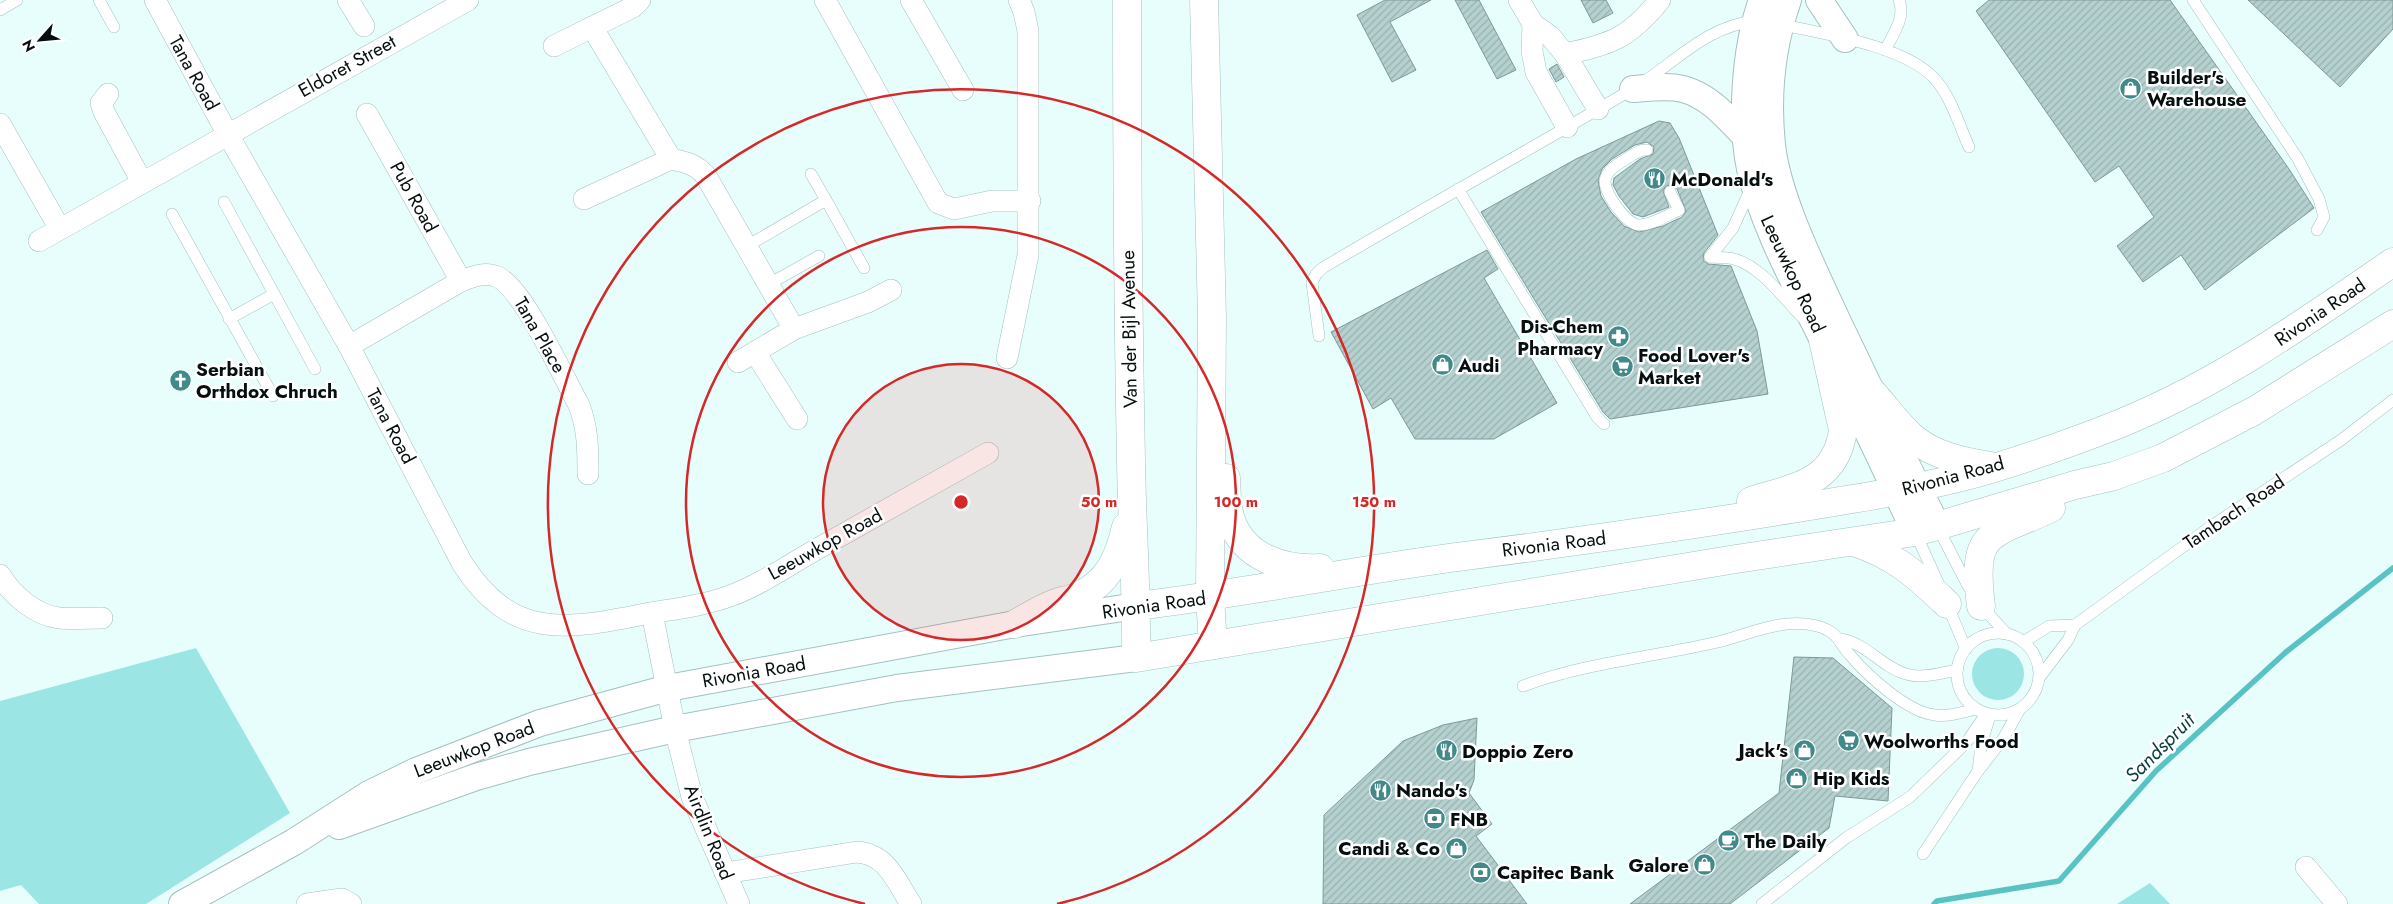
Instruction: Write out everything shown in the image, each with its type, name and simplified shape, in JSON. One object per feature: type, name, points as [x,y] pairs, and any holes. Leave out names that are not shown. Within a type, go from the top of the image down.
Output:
[{"type":"main road","name":"Van der Bijl Avenue","points":[[1126,0],[1131,503],[1137,606],[1136,658]]},
{"type":"main road","points":[[1204,0],[1212,317],[1210,597],[1213,645]]},
{"type":"main road","name":"Rivonia Road","points":[[1137,606],[1210,597],[1394,565],[1647,532],[1907,489],[1995,467],[2101,431],[2156,408],[2224,374],[2279,340],[2393,262]]},
{"type":"main road","points":[[1212,317],[1227,506],[1231,521],[1238,534],[1259,556],[1290,567],[1306,569],[1394,565]]},
{"type":"main road","points":[[1136,658],[1926,529],[2075,485],[2114,476],[2163,458],[2211,435],[2262,406],[2393,324]]},
{"type":"main road","points":[[1647,532],[1801,485],[1826,472],[1837,454],[1843,430],[1824,340]]},
{"type":"main road","points":[[1871,391],[1907,432],[1925,447],[1964,462],[1995,467]]},
{"type":"main road","points":[[1981,606],[1978,564],[1984,544],[2002,528],[2058,506],[2068,498],[2075,485]]},
{"type":"main road","points":[[1015,624],[1055,604],[1092,590],[1108,575],[1116,562],[1121,547],[1131,503]]},
{"type":"main road","points":[[1854,542],[1880,551],[1900,562],[1947,604]]},
{"type":"street","name":"Tana Road","points":[[155,0],[227,133],[349,346],[462,562],[476,585],[492,601],[512,614],[532,622],[566,626],[652,613]]},
{"type":"street","points":[[348,0],[364,26]]},
{"type":"street","name":"Eldoret Street","points":[[39,241],[227,133],[468,0]]},
{"type":"street","points":[[554,46],[633,7],[640,0]]},
{"type":"street","points":[[825,0],[938,203],[954,209],[992,201],[1030,201]]},
{"type":"street","points":[[911,0],[963,90]]},
{"type":"street","points":[[1007,358],[1028,255],[1030,201],[1028,31],[1019,0]]},
{"type":"street","points":[[1519,0],[1533,24],[1550,36],[1565,54],[1598,109]]},
{"type":"street","points":[[1565,54],[1600,45],[1621,37],[1642,23],[1660,0]]},
{"type":"street","name":"Leeuwkop Road","points":[[1788,0],[1765,15],[1748,68],[1746,138],[1753,181],[1766,218],[1824,340],[1907,489],[1926,529]]},
{"type":"street","points":[[1818,0],[1845,40]]},
{"type":"street","name":"Leeuwkop Road","points":[[1765,15],[1772,75],[1770,110],[1772,147],[1781,183],[1819,282],[1871,391],[1907,489]]},
{"type":"street","points":[[1533,24],[1532,51],[1536,72],[1567,127]]},
{"type":"street","points":[[592,27],[670,158]]},
{"type":"street","points":[[1633,89],[1669,87],[1683,89],[1700,96],[1718,108],[1746,138]]},
{"type":"street","points":[[108,94],[101,102],[104,112],[142,182]]},
{"type":"street","name":"Pub Road","points":[[367,114],[461,281]]},
{"type":"street","points":[[0,124],[60,229]]},
{"type":"street","points":[[584,199],[670,158],[690,163],[700,169],[794,328]]},
{"type":"street","name":"Tana Place","points":[[349,346],[461,281],[478,275],[495,276],[504,280],[521,300],[579,405],[586,424],[588,474]]},
{"type":"street","points":[[797,419],[747,357],[794,328],[868,302],[891,290]]},
{"type":"street","name":"Leeuwkop Road","points":[[652,613],[719,599],[744,590],[988,453]]},
{"type":"street","points":[[0,575],[6,584],[31,608],[58,618],[102,618]]},
{"type":"street","name":"Rivonia Road","points":[[668,688],[1015,624],[1137,606]]},
{"type":"street","points":[[652,613],[675,729],[897,688],[1017,675],[1136,658]]},
{"type":"street","name":"Leeuwkop Road","points":[[182,904],[294,842],[369,794],[416,771],[540,723],[668,688]]},
{"type":"street","name":"Leeuwkop Road","points":[[294,842],[476,777],[529,762],[675,729]]},
{"type":"street","name":"Airdlin Road","points":[[675,729],[696,809],[739,904]]},
{"type":"street","points":[[725,873],[857,852],[869,853],[878,857],[886,865],[911,904]]},
{"type":"street","points":[[2306,867],[2337,904]]},
{"type":"street","points":[[307,904],[342,899],[351,904]]},
{"type":"lane","points":[[0,10],[17,0]]},
{"type":"lane","points":[[99,0],[114,27]]},
{"type":"lane","points":[[1886,50],[1901,16],[1902,10],[1899,0]]},
{"type":"lane","points":[[2192,0],[2270,115],[2313,188],[2324,217],[2317,230]]},
{"type":"lane","points":[[1319,336],[1312,295],[1312,283],[1316,274],[1324,267],[1458,188],[1633,89],[1691,47],[1718,32],[1765,15],[1845,40],[1886,50],[1914,62],[1936,79],[1946,95],[1969,147]]},
{"type":"lane","points":[[1646,150],[1640,150],[1608,172],[1605,180],[1612,200],[1629,222],[1639,225],[1679,210],[1670,192]]},
{"type":"lane","points":[[812,174],[864,268]]},
{"type":"lane","points":[[1753,181],[1747,201],[1733,228],[1710,257],[1733,259],[1759,272],[1824,340]]},
{"type":"lane","points":[[1458,188],[1597,417],[1604,424]]},
{"type":"lane","points":[[746,246],[826,200]]},
{"type":"lane","points":[[224,202],[315,369]]},
{"type":"lane","points":[[172,214],[273,396]]},
{"type":"lane","points":[[769,284],[818,256]]},
{"type":"lane","points":[[230,319],[274,294]]},
{"type":"lane","name":"Tambach Road","points":[[1924,854],[1978,771],[2004,739],[2020,709],[2033,696],[2039,678],[2068,640],[2075,624],[2210,527],[2341,440],[2393,400]]},
{"type":"lane","points":[[1926,529],[1947,604],[1966,649]]},
{"type":"lane","points":[[1926,529],[1981,606],[2008,634],[2022,642],[2035,658],[2039,678]]},
{"type":"lane","points":[[1523,686],[1570,672],[1717,642],[1785,624],[1802,623],[1818,626],[1829,631],[1840,640],[1855,661],[1896,696],[1915,708],[1935,715],[1984,713],[2003,715],[2020,709]]},
{"type":"lane","points":[[2022,642],[2049,626],[2075,624]]},
{"type":"lane","points":[[1984,713],[1969,703],[1959,688],[1957,670],[1966,649],[1984,636],[2008,634]]},
{"type":"lane","points":[[1840,640],[1858,644],[1886,664],[1905,674],[1923,676],[1957,670]]},
{"type":"lane","points":[[1978,771],[1984,713]]},
{"type":"lane","points":[[1762,904],[1846,838],[1910,796],[1966,743],[1984,713]]},
{"type":"shaded area","points":[[196,648],[290,813],[146,904],[39,904],[21,885],[0,891],[0,701]]},
{"type":"shaded area","points":[[1993,648],[2003,648],[2017,655],[2024,669],[2024,679],[2017,693],[2003,700],[1993,700],[1983,696],[1976,689],[1972,679],[1972,669],[1976,659],[1983,652]]},
{"type":"shaded area","points":[[2150,883],[2170,904],[2117,904]]},
{"type":"building","points":[[1385,0],[1431,0],[1390,22],[1416,70],[1392,82],[1357,15]]},
{"type":"building","points":[[1455,0],[1479,0],[1516,70],[1497,79]]},
{"type":"building","points":[[1581,0],[1606,0],[1613,13],[1593,23]]},
{"type":"building","name":"Builder's Warehouse","points":[[1989,0],[2170,0],[2289,169],[2314,208],[2205,290],[2181,255],[2143,282],[2117,246],[2154,217],[2119,166],[2095,182],[1976,11]]},
{"type":"building","points":[[2248,0],[2393,0],[2393,29],[2340,87]]},
{"type":"building","points":[[1557,64],[1564,77],[1556,82],[1549,69]]},
{"type":"building","points":[[1659,121],[1670,123],[1679,138],[1718,235],[1704,253],[1703,260],[1708,264],[1731,266],[1757,331],[1768,394],[1610,419],[1603,412],[1481,212],[1576,159]],"holes":[[[1647,142],[1654,147],[1653,154],[1640,159],[1614,178],[1613,185],[1633,214],[1643,217],[1669,207],[1663,191],[1666,186],[1671,185],[1677,189],[1686,211],[1682,217],[1663,226],[1639,232],[1624,226],[1611,212],[1601,196],[1598,180],[1602,169],[1612,159],[1635,145]]]},
{"type":"building","name":"Audi","points":[[1487,250],[1498,269],[1484,278],[1557,403],[1494,439],[1415,439],[1391,398],[1373,409],[1331,332]]},
{"type":"building","points":[[1794,657],[1833,658],[1892,708],[1888,801],[1835,796],[1829,828],[1730,904],[1630,904],[1779,793]]},
{"type":"building","points":[[1477,718],[1474,780],[1469,793],[1492,824],[1476,836],[1527,904],[1323,904],[1324,815],[1403,741],[1443,725]]},
{"type":"waterway","name":"Sandspruit","points":[[1934,904],[1937,901],[2059,881],[2156,771],[2286,652],[2393,568]]},
{"type":"place","name":"Builder's Warehouse","points":[[2131,88]]},
{"type":"place","name":"McDonald's","points":[[1655,179]]},
{"type":"place","name":"Dis-Chem Pharmacy","points":[[1619,337]]},
{"type":"place","name":"Audi","points":[[1442,365]]},
{"type":"place","name":"Food Lover's Market","points":[[1622,366]]},
{"type":"place","name":"Serbian Orthdox Chruch","points":[[180,380]]},
{"type":"place","name":"Woolworths Food","points":[[1848,741]]},
{"type":"place","name":"Jack's","points":[[1804,750]]},
{"type":"place","name":"Doppio Zero","points":[[1446,751]]},
{"type":"place","name":"Hip Kids","points":[[1797,778]]},
{"type":"place","name":"Nando's","points":[[1380,790]]},
{"type":"place","name":"FNB","points":[[1434,819]]},
{"type":"place","name":"The Daily","points":[[1728,841]]},
{"type":"place","name":"Candi & Co","points":[[1456,848]]},
{"type":"place","name":"Galore","points":[[1705,865]]},
{"type":"place","name":"Capitec Bank","points":[[1481,872]]}]
